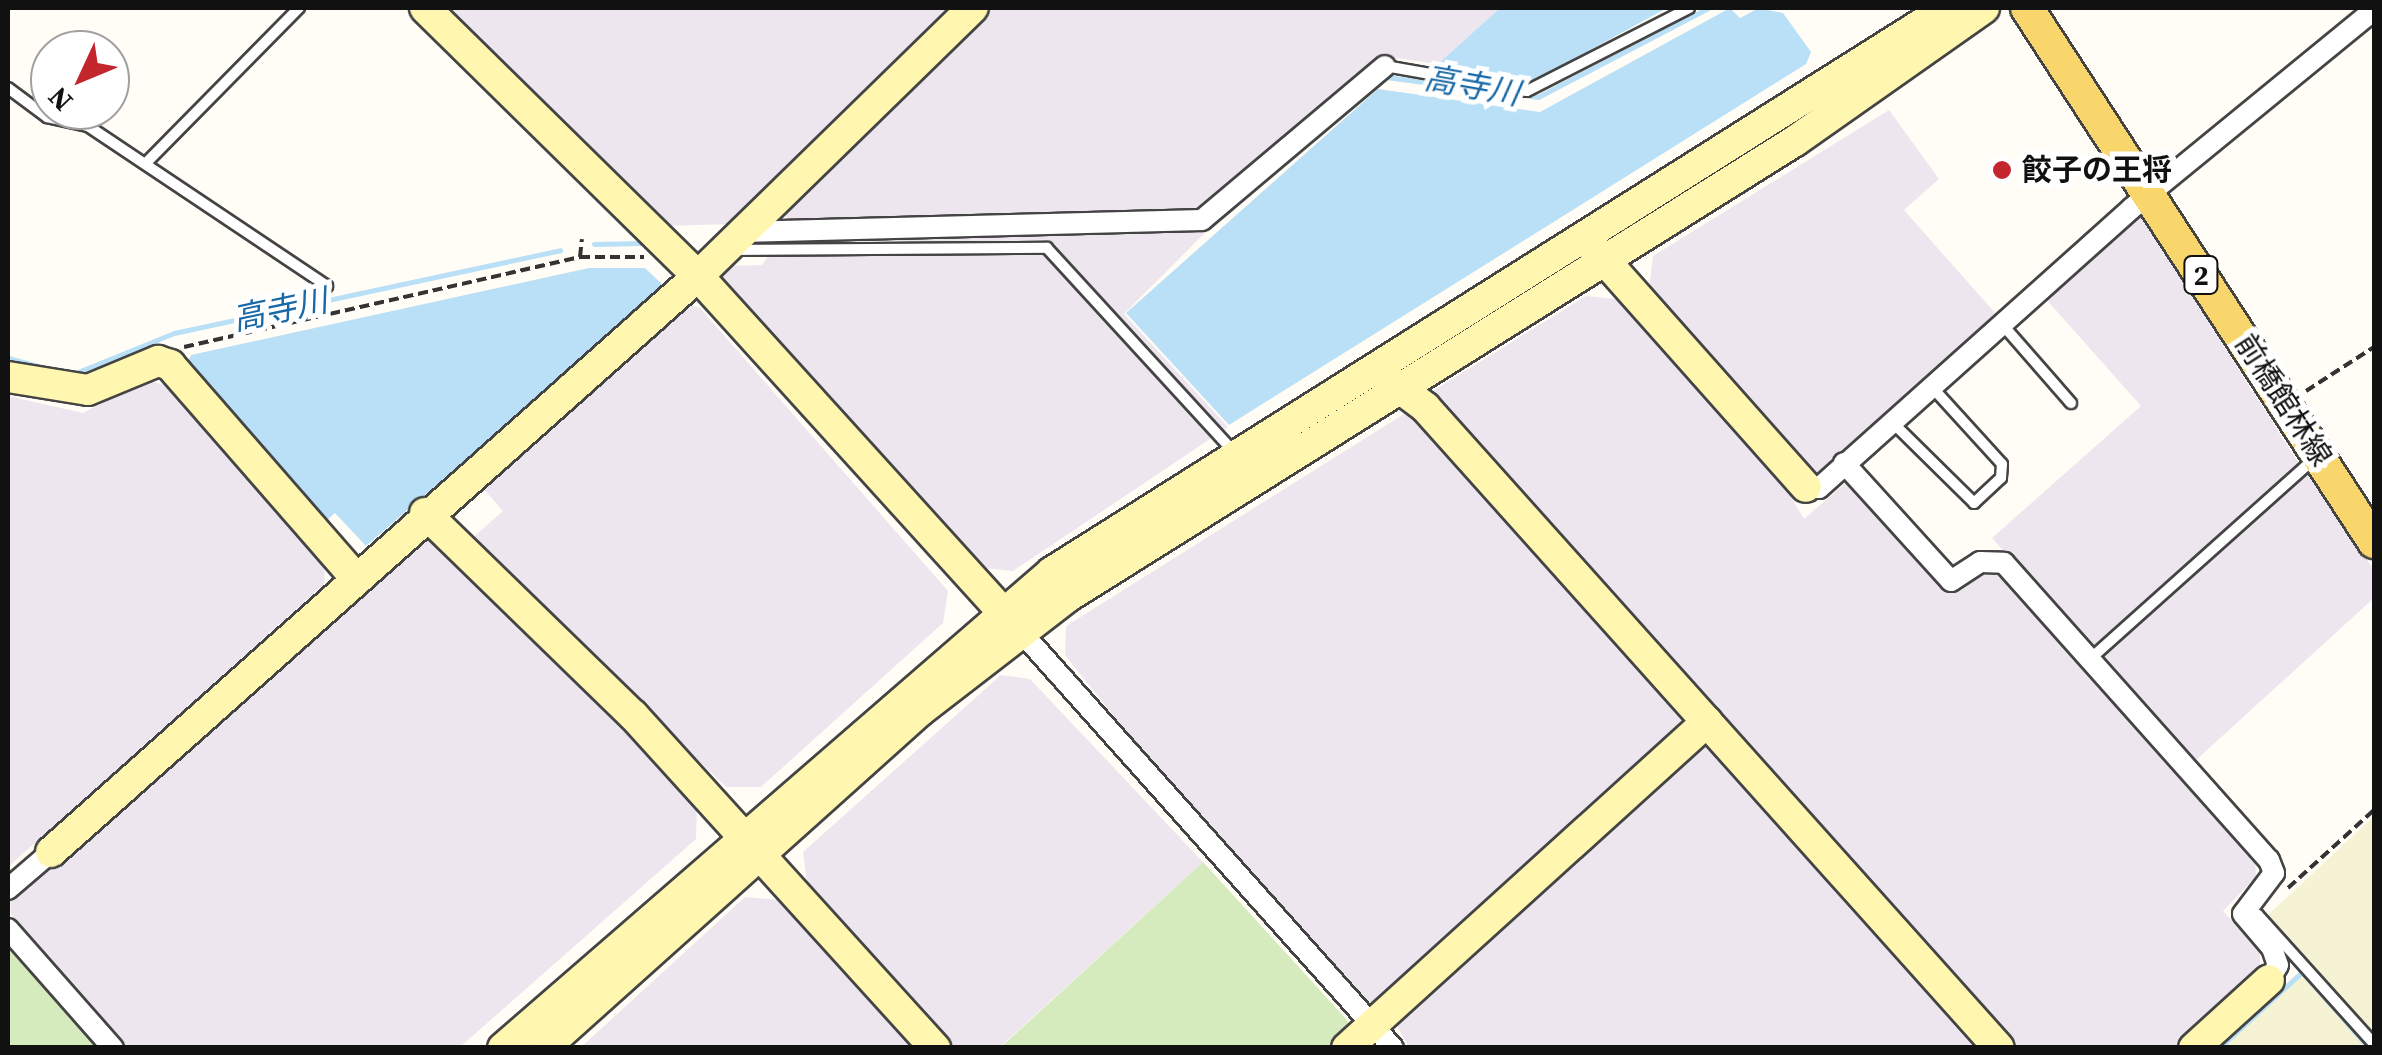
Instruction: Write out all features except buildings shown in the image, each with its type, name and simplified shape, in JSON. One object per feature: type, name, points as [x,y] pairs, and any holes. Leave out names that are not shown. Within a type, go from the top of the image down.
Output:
[{"type":"main road","name":"前橋館林線","points":[[2026,8],[2374,542]]},
{"type":"street","points":[[425,8],[691,269],[1384,1037]]},
{"type":"street","points":[[8,889],[691,269],[733,241],[973,8]]},
{"type":"street","points":[[1011,620],[1403,384],[1947,8]]},
{"type":"street","points":[[503,1048],[751,845],[1011,620],[1236,454],[1422,338],[1595,249],[1984,8]]},
{"type":"street","points":[[1595,249],[1806,487],[1819,488],[2149,194],[2374,10]]},
{"type":"street","points":[[733,241],[1202,220],[1385,66]]},
{"type":"street","points":[[1403,384],[1422,338]]},
{"type":"street","points":[[8,377],[88,390],[158,361],[354,576]]},
{"type":"street","points":[[1358,379],[1403,384],[1999,1048]]},
{"type":"street","points":[[1844,463],[1951,581],[1980,562],[2004,563],[2269,860],[2274,872],[2251,914],[2278,966],[2269,980],[2194,1048]]},
{"type":"street","points":[[425,513],[633,714],[934,1048]]},
{"type":"street","points":[[1347,1048],[1384,1037],[1707,722]]},
{"type":"street","points":[[544,1048],[751,845]]},
{"type":"street","points":[[8,930],[114,1048]]},
{"type":"lane","points":[[146,163],[299,8]]},
{"type":"lane","points":[[1385,66],[1527,91],[1689,8]]},
{"type":"lane","points":[[8,88],[46,117],[88,126],[327,286]]},
{"type":"lane","points":[[733,241],[1056,251],[1236,454]]},
{"type":"lane","points":[[2001,324],[2071,402]]},
{"type":"lane","points":[[1891,421],[1974,503],[2001,478],[2002,464],[1931,386]]},
{"type":"lane","points":[[2089,660],[2319,455]]},
{"type":"lane","points":[[2251,914],[2374,1044]]},
{"type":"path","points":[[580,257],[582,239]]},
{"type":"path","points":[[158,361],[190,344],[580,257],[691,269]]},
{"type":"path","points":[[2285,404],[2374,347]]},
{"type":"path","points":[[2251,914],[2374,810]]},
{"type":"shaded area","points":[[438,8],[953,8],[732,224],[662,226]]},
{"type":"shaded area","points":[[988,8],[1500,8],[1438,64],[1381,56],[1124,314],[1228,427],[1013,571],[983,568],[720,283],[722,266],[762,265],[790,224],[783,209]]},
{"type":"shaded area","points":[[1889,110],[1939,179],[1904,210],[1996,314],[1818,473],[1808,471],[1649,289],[1653,256]]},
{"type":"shaded area","points":[[2139,214],[2300,465],[2092,651],[1992,538],[2141,406],[2045,298]]},
{"type":"shaded area","points":[[1586,296],[1616,299],[1774,468],[1804,519],[1849,480],[1944,586],[1962,590],[1982,572],[2002,573],[2255,856],[2256,877],[2223,911],[2260,952],[2260,973],[2177,1047],[2013,1047],[1435,402],[1433,391]]},
{"type":"shaded area","points":[[684,303],[700,308],[948,591],[943,623],[761,787],[726,787],[470,540],[503,511],[480,485]]},
{"type":"shaded area","points":[[146,380],[169,386],[325,562],[324,584],[8,867],[8,396],[83,413]]},
{"type":"shaded area","points":[[1407,412],[1424,419],[1691,717],[1382,1007],[1368,1006],[1146,757],[1065,655],[1066,626]]},
{"type":"shaded area","points":[[2305,471],[2374,570],[2374,598],[2195,761],[2097,657]]},
{"type":"shaded area","points":[[424,535],[605,699],[697,808],[696,839],[460,1047],[126,1047],[11,915],[10,901]]},
{"type":"shaded area","points":[[1001,675],[1030,679],[1203,862],[1000,1047],[951,1048],[807,883],[803,852]]},
{"type":"shaded area","points":[[1703,745],[1716,747],[1985,1047],[1409,1048],[1394,1020]]},
{"type":"shaded area","points":[[2374,816],[2374,1032],[2268,915]]},
{"type":"shaded area","points":[[745,897],[779,900],[918,1048],[580,1048]]},
{"type":"shaded area","points":[[2302,972],[2369,1047],[2219,1047]]},
{"type":"green space","points":[[1203,862],[1348,1021],[1346,1034],[1330,1047],[1000,1048]]},
{"type":"green space","points":[[8,944],[99,1047],[8,1047]]},
{"type":"water","points":[[1500,8],[1667,8],[1535,80],[1438,64]]},
{"type":"water","points":[[1730,8],[1740,18],[1759,8],[1783,13],[1811,52],[1806,64],[1229,425],[1126,313],[1378,89],[1540,112]]},
{"type":"water","points":[[589,268],[645,268],[665,287],[366,546],[335,513],[326,521],[186,367],[191,355]]},
{"type":"waterway","name":"高寺川","points":[[1386,77],[1538,97],[1708,8]]},
{"type":"waterway","name":"高寺川","points":[[1209,227],[1256,187]]},
{"type":"waterway","name":"高寺川","points":[[594,244],[642,243]]},
{"type":"waterway","name":"高寺川","points":[[73,374],[174,333],[560,250]]},
{"type":"waterway","name":"高寺川","points":[[8,358],[57,371]]},
{"type":"waterway","points":[[2219,1048],[2302,972],[2369,1048]]},
{"type":"place","name":"餃子の王将","points":[[2002,170]]}]
